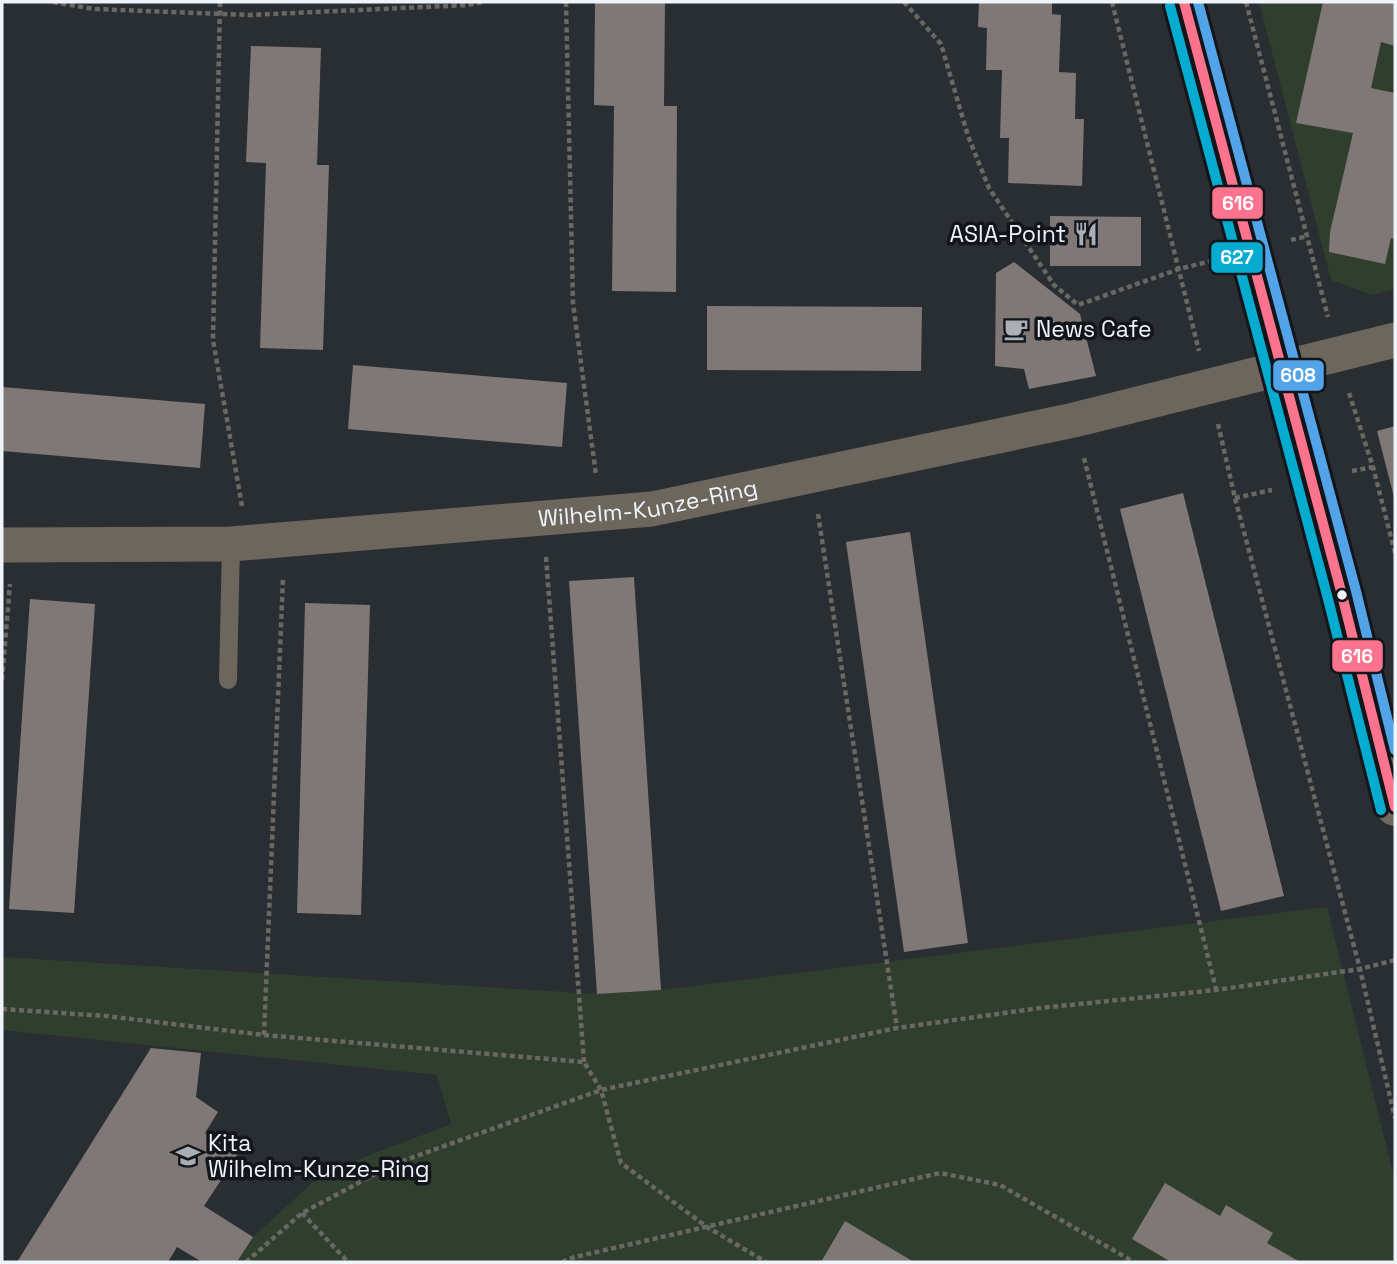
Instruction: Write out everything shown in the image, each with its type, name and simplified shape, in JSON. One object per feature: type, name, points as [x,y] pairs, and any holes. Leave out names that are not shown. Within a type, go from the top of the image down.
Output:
[{"type":"street","points":[[1184,2],[1342,595],[1395,807]]},
{"type":"street","name":"Wilhelm-Kunze-Ring","points":[[8,545],[240,543],[652,509],[1074,420],[1395,340]]},
{"type":"lane","points":[[228,680],[240,543]]},
{"type":"path","points":[[53,2],[94,9],[220,15],[468,5],[483,2]]},
{"type":"path","points":[[220,2],[213,340],[240,543]]},
{"type":"path","points":[[566,2],[573,303],[601,512]]},
{"type":"path","points":[[904,2],[941,44],[968,136],[989,188],[1054,285],[1078,305],[1179,269]]},
{"type":"path","points":[[1112,2],[1235,498],[1360,969],[1395,1118]]},
{"type":"path","points":[[1246,2],[1337,353],[1373,467],[1395,553]]},
{"type":"path","points":[[1074,420],[1216,990]]},
{"type":"path","points":[[812,475],[897,1028]]},
{"type":"path","points":[[543,517],[584,1062],[601,1090],[621,1163],[707,1227],[766,1262]]},
{"type":"path","points":[[264,1035],[285,539]]},
{"type":"path","points":[[2,680],[8,545]]},
{"type":"path","points":[[246,1262],[302,1213],[394,1164],[601,1090],[897,1028],[1040,1008],[1216,990],[1360,969],[1395,960]]},
{"type":"path","points":[[2,1009],[106,1016],[264,1035],[584,1062]]},
{"type":"path","points":[[562,1262],[940,1173],[1000,1185],[1135,1262]]},
{"type":"path","points":[[302,1213],[348,1262]]},
{"type":"green space","points":[[1259,2],[1395,2],[1395,289],[1373,295],[1331,280]]},
{"type":"green space","points":[[1327,907],[1395,1181],[1395,1262],[237,1262],[253,1237],[323,1173],[451,1124],[437,1075],[2,1030],[2,957],[597,994],[661,990]]},
{"type":"building","points":[[595,2],[665,2],[664,106],[677,106],[676,292],[612,291],[614,106],[594,105]]},
{"type":"building","points":[[979,2],[1052,2],[1052,14],[1061,15],[1059,72],[1076,73],[1075,119],[1084,119],[1082,186],[1008,183],[1009,138],[1000,138],[1002,70],[986,70],[987,28],[978,27]]},
{"type":"building","points":[[1323,2],[1395,2],[1395,46],[1381,42],[1371,88],[1395,93],[1395,239],[1391,238],[1385,264],[1329,252],[1330,232],[1353,133],[1296,123]]},
{"type":"building","points":[[251,46],[321,48],[317,165],[329,165],[323,350],[260,348],[266,163],[246,162]]},
{"type":"building","points":[[1050,216],[1141,217],[1141,266],[1050,266]]},
{"type":"building","points":[[1014,262],[1080,314],[1096,376],[1029,389],[1024,369],[995,366],[996,273]]},
{"type":"building","points":[[707,306],[922,307],[921,371],[707,370]]},
{"type":"building","points":[[353,365],[567,383],[562,447],[348,429]]},
{"type":"building","points":[[2,387],[205,404],[200,468],[2,451]]},
{"type":"building","points":[[1395,426],[1395,497],[1394,497],[1377,431]]},
{"type":"building","points":[[1183,493],[1284,896],[1221,911],[1120,509]]},
{"type":"building","points":[[910,532],[968,943],[904,952],[846,542]]},
{"type":"building","points":[[634,577],[661,990],[597,994],[569,581]]},
{"type":"building","points":[[30,599],[95,604],[74,913],[9,909]]},
{"type":"building","points":[[305,603],[370,605],[361,915],[297,913]]},
{"type":"building","points":[[151,1048],[201,1053],[196,1097],[218,1112],[205,1133],[238,1154],[204,1206],[253,1237],[237,1262],[202,1262],[177,1247],[168,1262],[17,1262]]},
{"type":"building","points":[[1165,1183],[1220,1216],[1226,1205],[1273,1233],[1267,1243],[1300,1262],[1171,1262],[1132,1239]]},
{"type":"building","points":[[845,1221],[914,1262],[821,1262]]},
{"type":"transit line","name":"616","points":[[1184,2],[1342,595],[1395,807]]},
{"type":"transit line","name":"608","points":[[1198,2],[1356,591],[1395,750]]},
{"type":"transit line","name":"627","points":[[1170,6],[1328,599],[1381,810]]},
{"type":"place","name":"ASIA-Point","points":[[1086,234]]},
{"type":"place","name":"News Cafe","points":[[1016,329]]},
{"type":"place","name":"Kita Wilhelm-Kunze-Ring","points":[[188,1156]]}]
